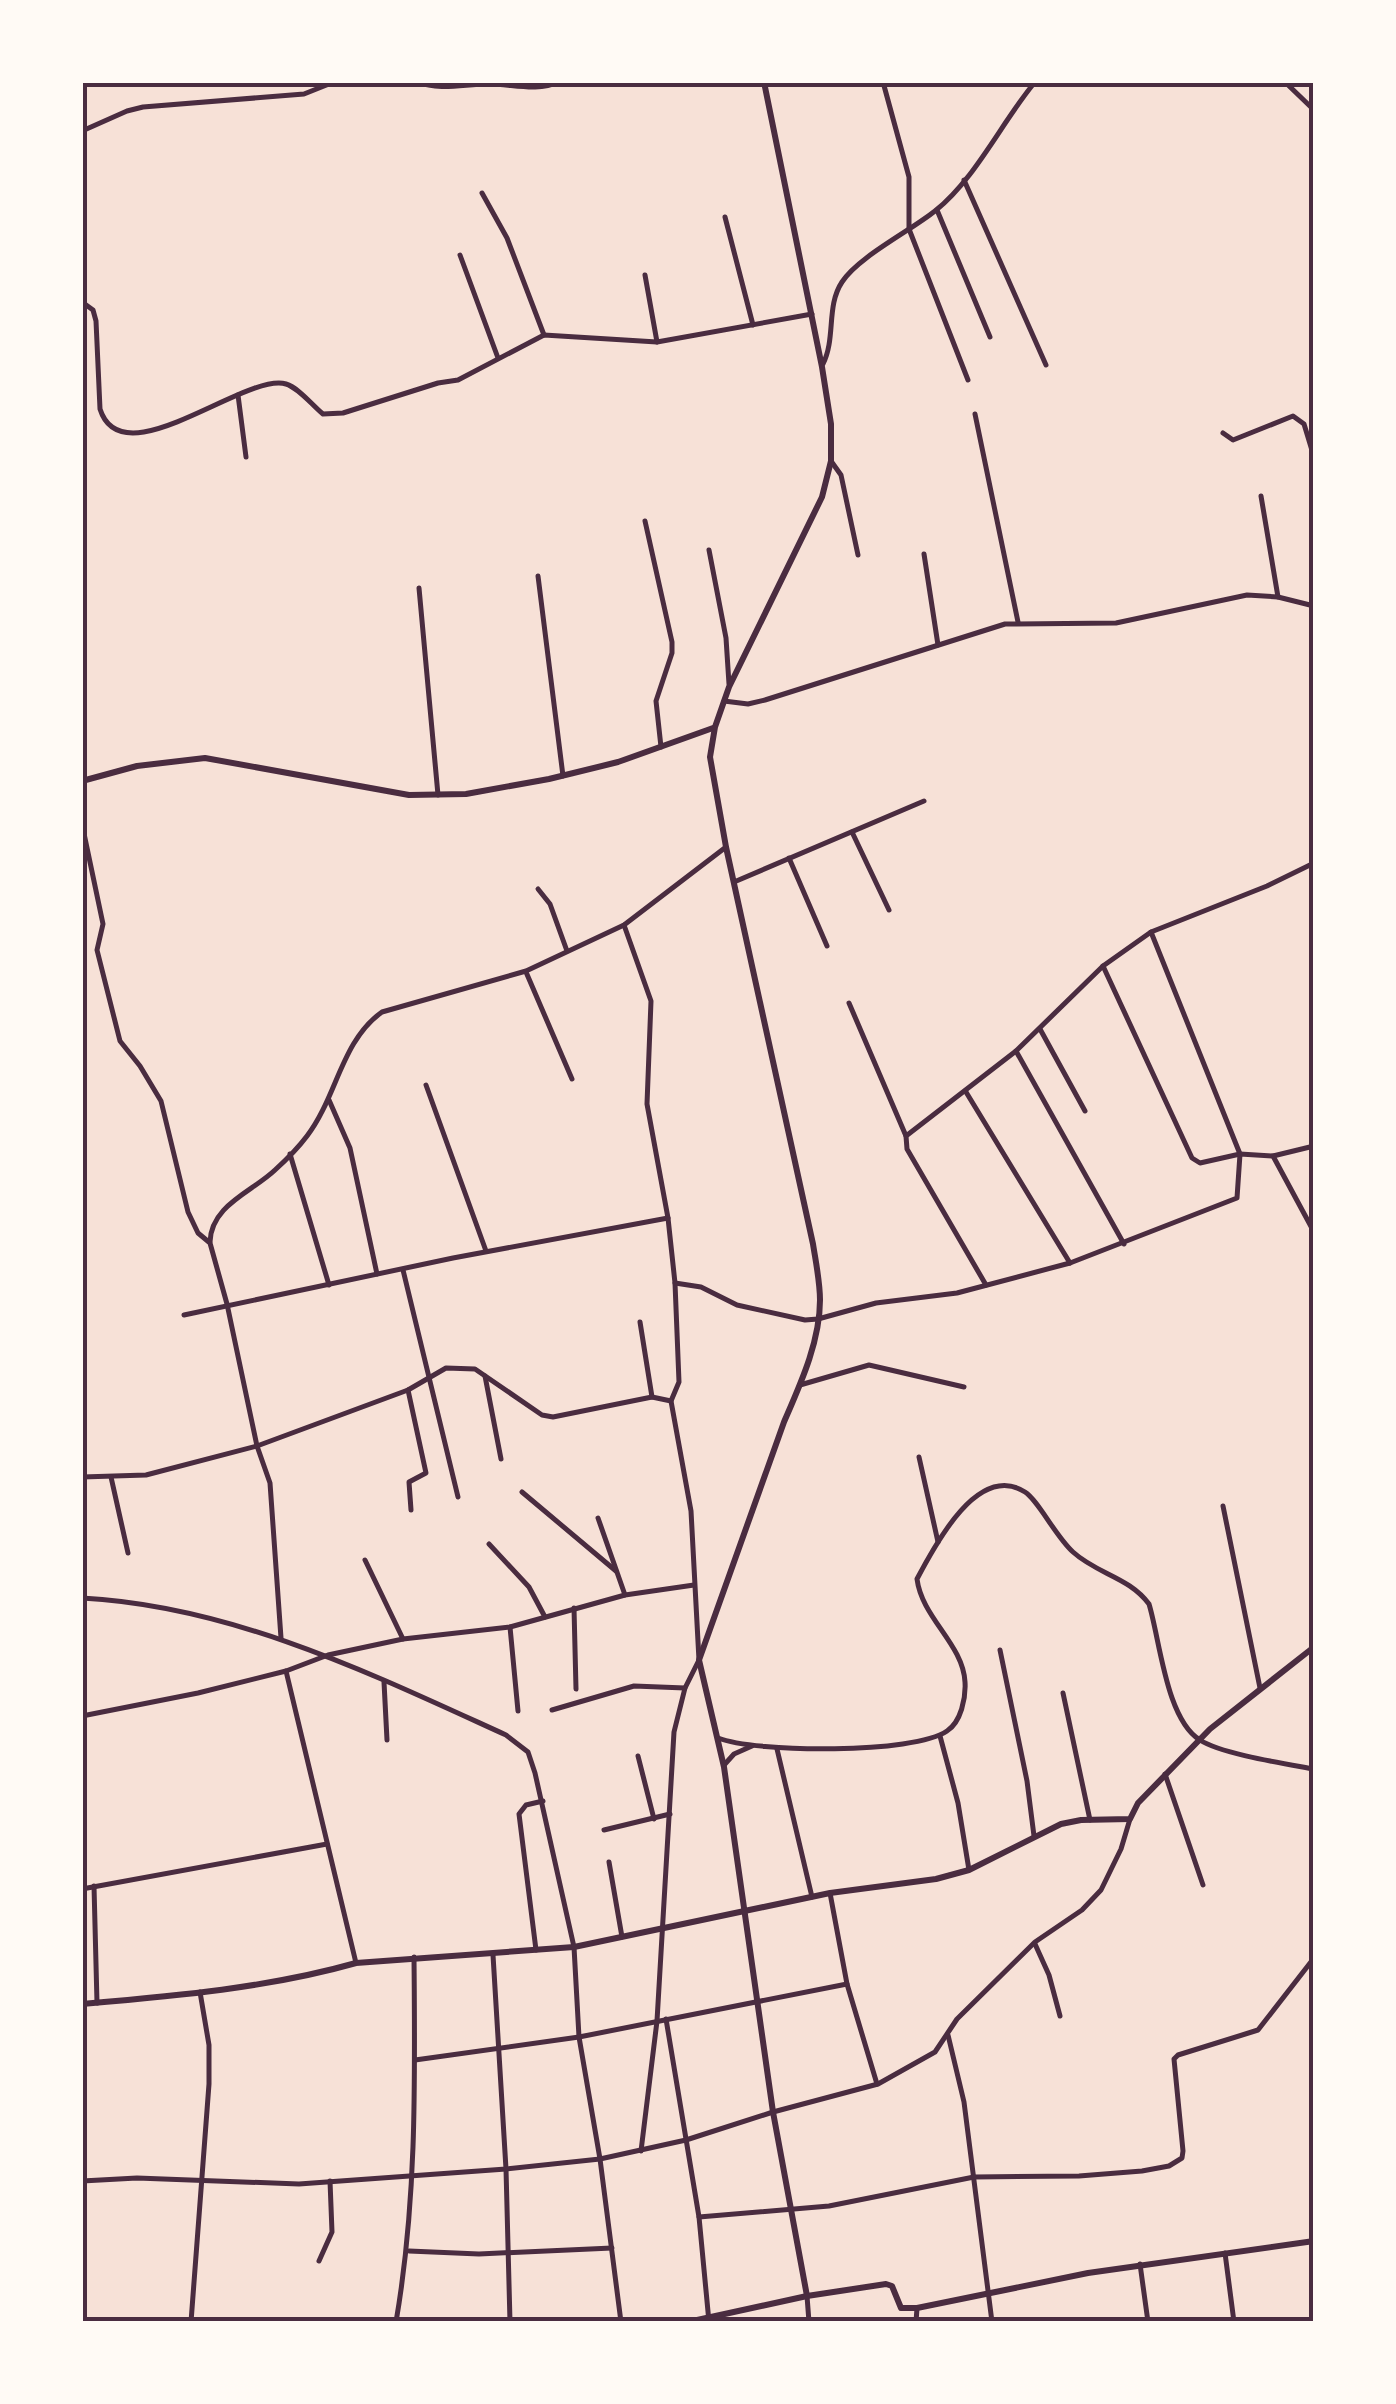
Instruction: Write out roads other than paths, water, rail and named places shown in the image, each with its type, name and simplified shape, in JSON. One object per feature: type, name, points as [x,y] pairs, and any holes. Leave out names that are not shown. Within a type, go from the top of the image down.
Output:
[{"type":"street","points":[[82,132],[127,111],[304,94],[334,82]]},
{"type":"street","points":[[417,82],[442,88],[484,84],[540,88],[560,82]]},
{"type":"street","points":[[641,2152],[656,2020],[674,1732],[685,1688],[700,1660],[800,1385],[820,1301],[813,1244],[710,757],[714,727],[730,686],[822,497],[831,461],[831,424],[822,366],[764,82]]},
{"type":"street","points":[[883,82],[909,177],[909,229],[968,380]]},
{"type":"street","points":[[822,366],[827,356],[834,297],[840,284],[937,210],[964,180],[1035,82]]},
{"type":"street","points":[[1285,82],[1314,110]]},
{"type":"street","points":[[964,180],[1046,365]]},
{"type":"street","points":[[482,193],[508,238],[544,335]]},
{"type":"street","points":[[937,210],[990,336]]},
{"type":"street","points":[[725,217],[753,325]]},
{"type":"street","points":[[460,255],[498,358]]},
{"type":"street","points":[[645,275],[658,342]]},
{"type":"street","points":[[82,302],[92,310],[96,321],[100,409],[104,420],[128,432],[178,424],[273,382],[290,385],[322,414],[342,413],[458,380],[544,335],[658,342],[812,314]]},
{"type":"street","points":[[238,395],[246,457]]},
{"type":"street","points":[[975,414],[1018,622]]},
{"type":"street","points":[[1223,433],[1233,440],[1294,416],[1304,424],[1314,456]]},
{"type":"street","points":[[831,461],[841,475],[858,555]]},
{"type":"street","points":[[1261,496],[1278,597]]},
{"type":"street","points":[[646,521],[672,642],[656,701],[661,748]]},
{"type":"street","points":[[709,550],[726,638],[730,686]]},
{"type":"street","points":[[924,554],[938,645]]},
{"type":"street","points":[[538,576],[563,776]]},
{"type":"street","points":[[419,588],[438,794]]},
{"type":"street","points":[[724,701],[748,704],[765,700],[984,629],[1018,622],[1116,623],[1228,597],[1278,597],[1314,606]]},
{"type":"street","points":[[82,781],[136,766],[205,758],[409,796],[466,794],[563,776],[661,748],[714,727]]},
{"type":"street","points":[[734,882],[924,801]]},
{"type":"street","points":[[82,824],[103,924],[97,950],[120,1041],[161,1101],[191,1222],[210,1243]]},
{"type":"street","points":[[852,832],[888,910]]},
{"type":"street","points":[[281,1638],[270,1484],[256,1446],[210,1231],[234,1200],[274,1172],[308,1135],[365,1024],[382,1012],[526,971],[624,926],[726,846]]},
{"type":"street","points":[[789,858],[828,946]]},
{"type":"street","points":[[906,1136],[1016,1051],[1103,966],[1151,932],[1312,864]]},
{"type":"street","points":[[538,889],[550,904],[568,951]]},
{"type":"street","points":[[624,926],[652,1000],[646,1104],[668,1218],[675,1283],[678,1382],[671,1401],[691,1511],[700,1660],[724,1767],[773,2112],[810,2322]]},
{"type":"street","points":[[675,1283],[701,1287],[737,1305],[805,1320],[818,1319],[876,1303],[957,1294],[1070,1263],[1237,1198],[1240,1154],[1151,932]]},
{"type":"street","points":[[1103,966],[1192,1158],[1200,1163],[1240,1154],[1274,1156],[1314,1146]]},
{"type":"street","points":[[526,971],[572,1079]]},
{"type":"street","points":[[848,1004],[906,1136],[907,1149],[986,1286]]},
{"type":"street","points":[[1040,1030],[1086,1111]]},
{"type":"street","points":[[1016,1051],[1124,1244]]},
{"type":"street","points":[[426,1085],[486,1251]]},
{"type":"street","points":[[966,1092],[1070,1263]]},
{"type":"street","points":[[328,1100],[350,1148],[378,1274]]},
{"type":"street","points":[[290,1154],[329,1284]]},
{"type":"street","points":[[1274,1156],[1314,1232]]},
{"type":"street","points":[[184,1315],[486,1251],[668,1218]]},
{"type":"street","points":[[403,1270],[458,1496]]},
{"type":"street","points":[[640,1322],[652,1397]]},
{"type":"street","points":[[800,1385],[869,1366],[964,1387]]},
{"type":"street","points":[[82,1477],[146,1474],[256,1446],[408,1390],[446,1368],[463,1367],[485,1376],[542,1415],[552,1417],[652,1397],[671,1401]]},
{"type":"street","points":[[485,1376],[502,1459]]},
{"type":"street","points":[[408,1390],[426,1473],[409,1482],[412,1510]]},
{"type":"street","points":[[919,1457],[938,1542]]},
{"type":"street","points":[[111,1477],[128,1552]]},
{"type":"street","points":[[718,1738],[777,1747],[878,1747],[913,1744],[954,1726],[963,1707],[965,1682],[958,1658],[918,1590],[917,1578],[938,1542],[978,1494],[1006,1484],[1028,1493],[1056,1536],[1082,1560],[1132,1584],[1149,1604],[1176,1706],[1199,1740],[1238,1753],[1314,1769]]},
{"type":"street","points":[[522,1492],[616,1570]]},
{"type":"street","points":[[1224,1506],[1260,1688]]},
{"type":"street","points":[[598,1518],[625,1596]]},
{"type":"street","points":[[489,1544],[529,1587],[544,1616]]},
{"type":"street","points":[[364,1560],[403,1639]]},
{"type":"street","points":[[82,1716],[286,1671],[328,1655],[403,1639],[510,1627],[625,1596],[695,1584]]},
{"type":"street","points":[[82,1598],[138,1604],[281,1638],[506,1735],[528,1752],[543,1802],[574,1946],[578,2038],[600,2159],[620,2322]]},
{"type":"street","points":[[574,1608],[576,1689]]},
{"type":"street","points":[[510,1627],[518,1711]]},
{"type":"street","points":[[82,2181],[137,2178],[299,2184],[600,2159],[686,2140],[878,2084],[935,2052],[957,2019],[1035,1942],[1082,1910],[1101,1890],[1138,1803],[1199,1740],[1314,1647]]},
{"type":"street","points":[[1000,1650],[1027,1781],[1034,1836]]},
{"type":"street","points":[[286,1671],[356,1963]]},
{"type":"street","points":[[384,1682],[387,1740]]},
{"type":"street","points":[[552,1710],[634,1686],[685,1688]]},
{"type":"street","points":[[1063,1693],[1090,1820]]},
{"type":"street","points":[[940,1735],[958,1803],[969,1870]]},
{"type":"street","points":[[724,1767],[728,1759],[755,1745]]},
{"type":"street","points":[[777,1747],[812,1896]]},
{"type":"street","points":[[638,1756],[654,1820]]},
{"type":"street","points":[[1165,1774],[1203,1885]]},
{"type":"street","points":[[536,1952],[519,1814],[526,1805],[543,1802]]},
{"type":"street","points":[[604,1830],[670,1814]]},
{"type":"street","points":[[82,2004],[200,1992],[414,1956],[493,1955],[574,1946],[812,1896],[936,1879],[969,1870],[1061,1824],[1130,1818]]},
{"type":"street","points":[[82,1889],[328,1844]]},
{"type":"street","points":[[610,1862],[622,1936]]},
{"type":"street","points":[[94,1886],[96,2003]]},
{"type":"street","points":[[830,1893],[847,1984],[878,2084]]},
{"type":"street","points":[[1035,1942],[1060,2016]]},
{"type":"street","points":[[493,1955],[506,2169],[510,2322]]},
{"type":"street","points":[[396,2322],[408,2250],[414,2175],[414,1956]]},
{"type":"street","points":[[698,2217],[790,2210],[974,2177],[1103,2174],[1160,2168],[1177,2162],[1184,2151],[1174,2059],[1258,2030],[1314,1958]]},
{"type":"street","points":[[415,2060],[578,2038],[847,1984]]},
{"type":"street","points":[[191,2322],[209,2045],[200,1992]]},
{"type":"street","points":[[666,2019],[698,2217],[709,2319]]},
{"type":"street","points":[[948,2035],[964,2102],[992,2322]]},
{"type":"street","points":[[318,2261],[332,2232],[330,2181]]},
{"type":"street","points":[[688,2322],[806,2296],[889,2284],[901,2308],[916,2308],[1140,2264],[1314,2241]]},
{"type":"street","points":[[408,2250],[480,2254],[612,2248]]},
{"type":"street","points":[[1225,2253],[1234,2322]]},
{"type":"street","points":[[1140,2264],[1148,2322]]},
{"type":"street","points":[[916,2308],[916,2322]]},
{"type":"street","points":[[82,2317],[90,2322]]}]
